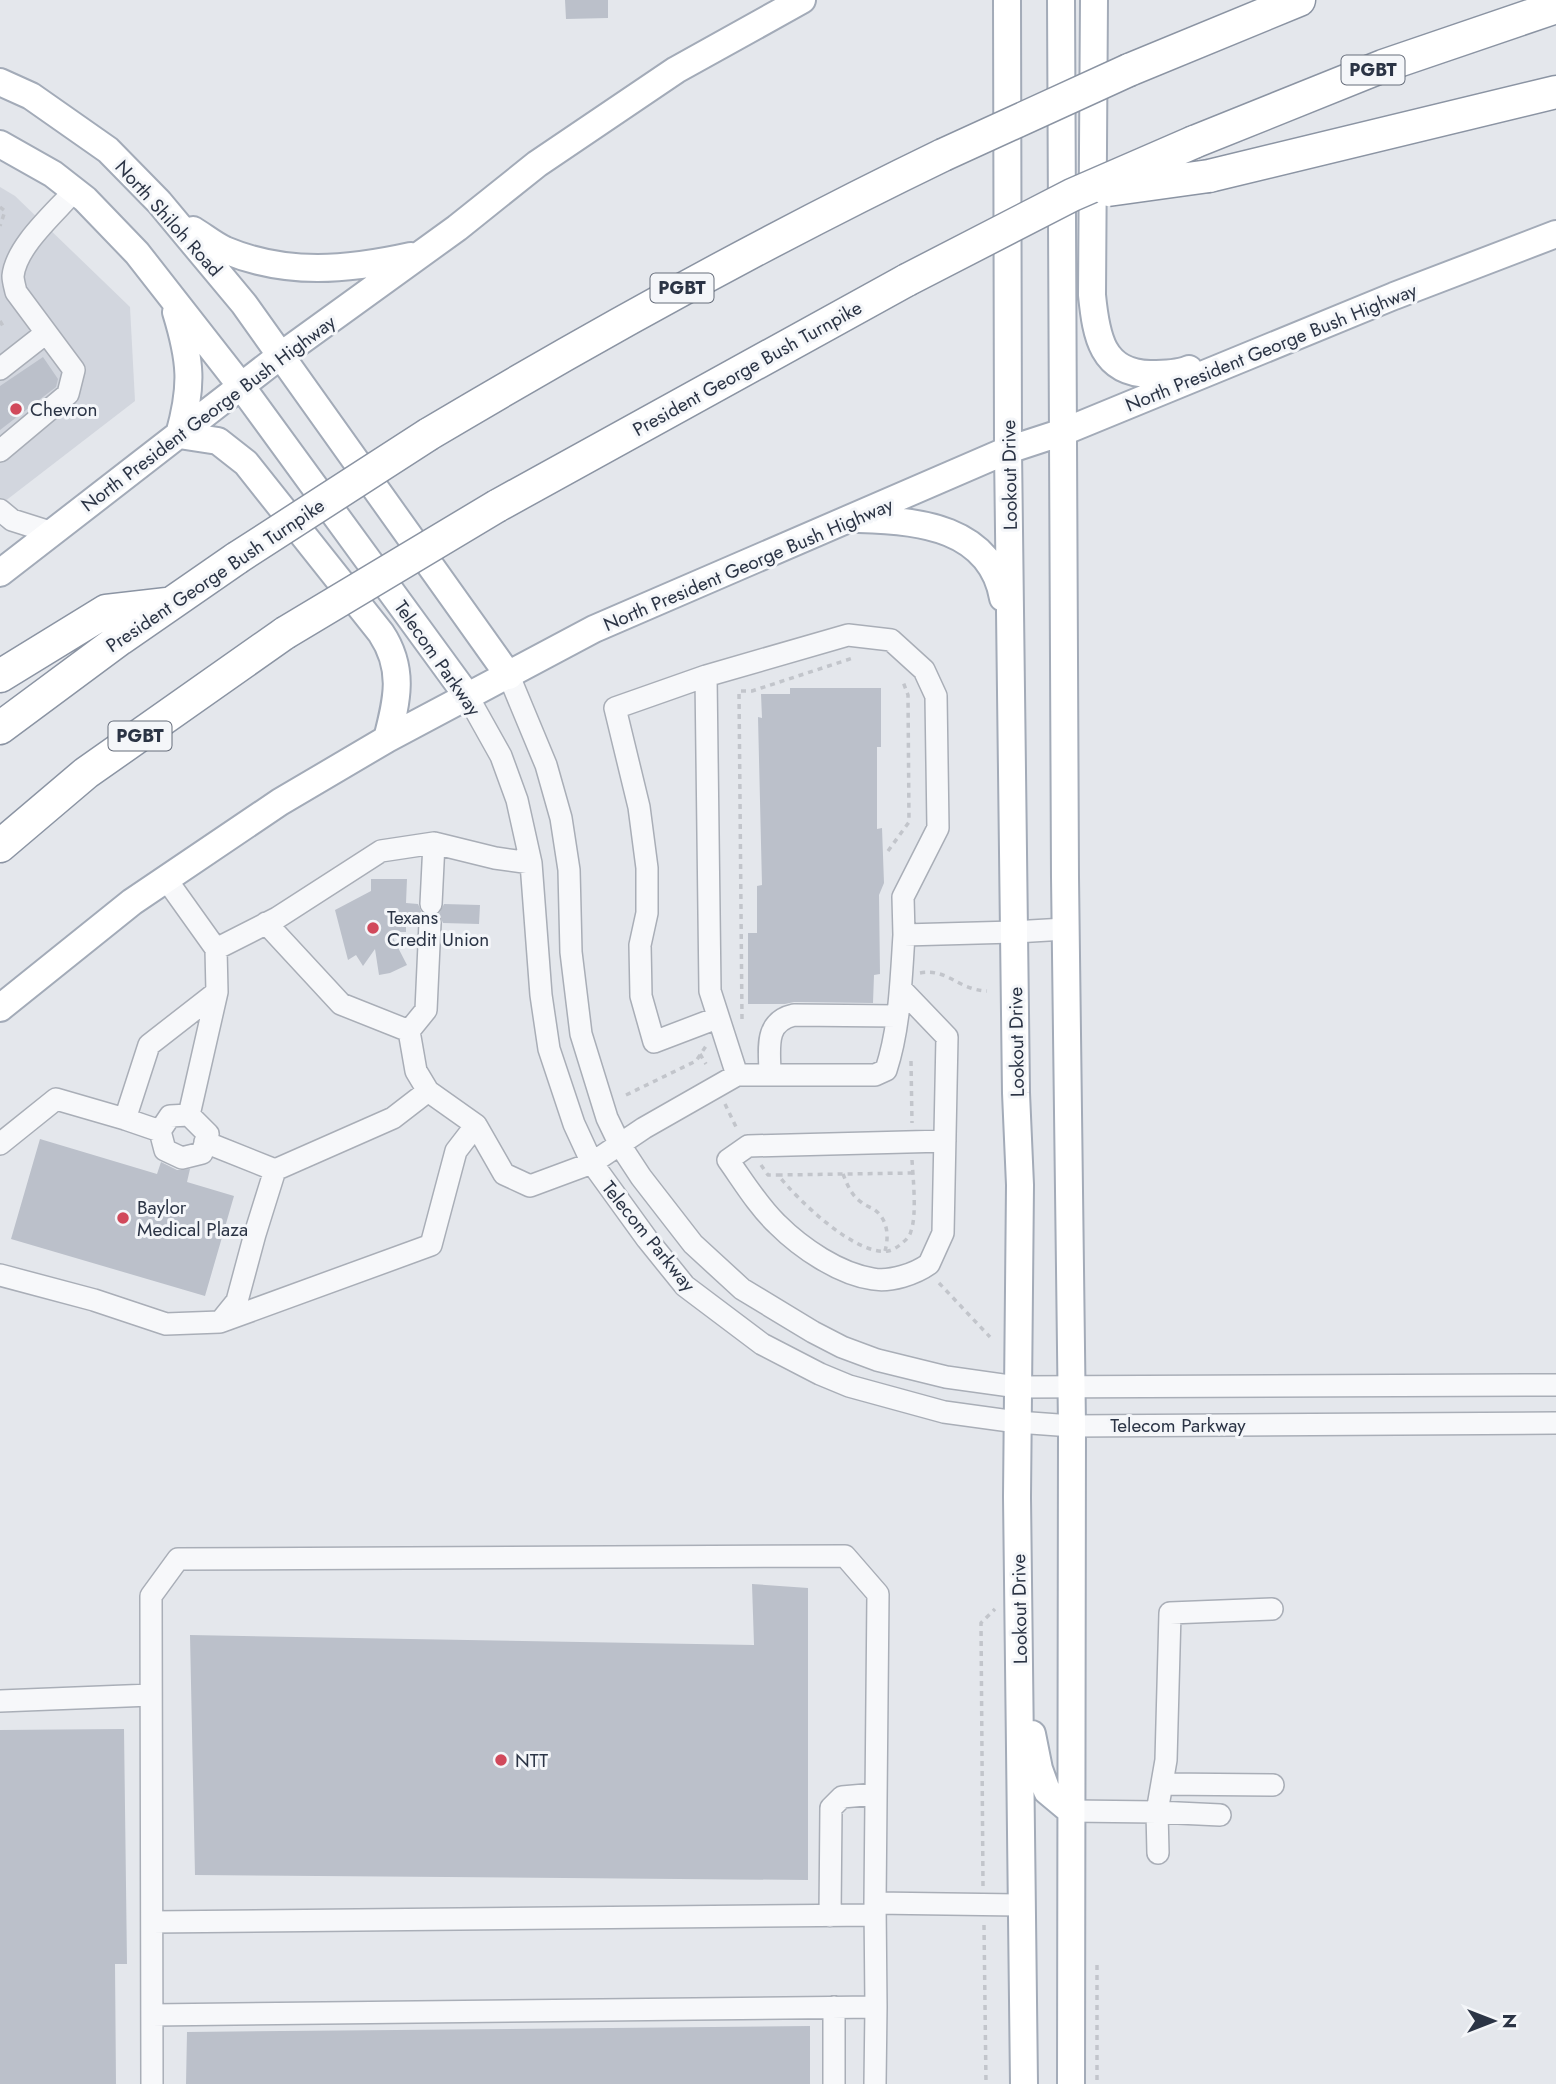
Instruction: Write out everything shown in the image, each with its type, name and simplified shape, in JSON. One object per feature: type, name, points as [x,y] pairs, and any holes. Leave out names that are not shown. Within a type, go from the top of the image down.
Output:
[{"type":"highway","points":[[1129,70],[1240,0]]},
{"type":"highway","name":"President George Bush Turnpike","points":[[0,728],[237,558],[429,434],[670,294],[800,225],[943,155],[1129,70],[1299,0]]},
{"type":"highway","name":"President George Bush Turnpike","points":[[0,846],[86,774],[285,633],[497,506],[907,280],[1072,195],[1194,142],[1383,66],[1556,7]]},
{"type":"highway","points":[[1072,195],[1209,176],[1556,92]]},
{"type":"highway","points":[[0,676],[106,611],[172,603]]},
{"type":"main road","name":"North President George Bush Highway","points":[[0,573],[279,356],[420,254],[537,164],[676,70],[802,0]]},
{"type":"main road","name":"Lookout Drive","points":[[1007,0],[1008,450],[1020,1198],[1017,1422],[1024,2084]]},
{"type":"main road","points":[[1060,0],[1065,929],[1072,1426],[1071,2084]]},
{"type":"main road","points":[[1094,0],[1092,295],[1094,323],[1102,347],[1114,361],[1131,373],[1182,372],[1211,360],[1241,358]]},
{"type":"main road","name":"North Shiloh Road","points":[[0,82],[32,96],[108,150],[170,216],[244,304],[279,356]]},
{"type":"main road","points":[[0,144],[53,174],[112,225],[241,386]]},
{"type":"main road","points":[[170,216],[224,250],[267,262],[308,269],[363,266],[420,254]]},
{"type":"main road","name":"North President George Bush Highway","points":[[0,1008],[132,902],[279,802],[387,739],[594,629],[854,519],[1008,450],[1063,432],[1241,358],[1556,234]]},
{"type":"main road","points":[[172,301],[184,339],[190,377],[187,404],[178,435],[218,441],[246,463],[393,650],[397,703],[387,739]]},
{"type":"main road","name":"Telecom Parkway","points":[[279,356],[509,676]]},
{"type":"main road","name":"Telecom Parkway","points":[[241,386],[468,697]]},
{"type":"main road","points":[[854,519],[885,519],[926,524],[963,539],[995,569],[1002,591],[1011,642]]},
{"type":"main road","points":[[1019,1678],[1046,1791],[1072,1811]]},
{"type":"street","points":[[0,451],[68,394],[74,370],[16,292],[8,259],[26,245],[74,191]]},
{"type":"street","points":[[0,369],[46,332]]},
{"type":"street","points":[[0,510],[12,520],[53,533]]},
{"type":"street","points":[[434,843],[426,1010],[409,1031],[416,1071],[428,1091],[476,1125],[504,1174],[530,1186],[592,1163],[644,1128],[737,1074],[875,1075],[886,1070],[892,1053],[901,989],[903,897],[938,828],[936,695],[924,670],[891,640],[848,635],[706,676],[615,708],[639,807],[647,868],[647,913],[640,944],[640,996],[654,1042],[717,1018]]},
{"type":"street","name":"Telecom Parkway","points":[[509,676],[546,765],[561,818],[569,870],[571,952],[582,1034],[607,1118],[640,1177],[693,1244],[742,1289],[842,1348],[877,1360],[946,1377],[1018,1387],[1556,1385]]},
{"type":"street","points":[[706,676],[710,991],[737,1074]]},
{"type":"street","name":"Telecom Parkway","points":[[468,697],[501,757],[513,789],[531,863],[541,995],[549,1049],[574,1124],[592,1163],[685,1286],[762,1344],[820,1374],[876,1395],[944,1412],[1017,1422],[1072,1426],[1556,1423]]},
{"type":"street","points":[[216,949],[266,923],[381,851],[434,843],[495,858],[531,863]]},
{"type":"street","points":[[166,879],[216,949],[217,992],[189,1115]]},
{"type":"street","points":[[266,923],[341,1004],[409,1031]]},
{"type":"street","points":[[904,935],[1065,929]]},
{"type":"street","points":[[901,989],[947,1037],[945,1141],[943,1233],[929,1264],[897,1278],[874,1280],[837,1268],[776,1224],[727,1160],[748,1146],[945,1141]]},
{"type":"street","points":[[125,1119],[149,1045],[217,992]]},
{"type":"street","points":[[769,1075],[771,1034],[775,1024],[783,1018],[794,1015],[897,1016]]},
{"type":"street","points":[[205,1142],[275,1170],[393,1118],[428,1091]]},
{"type":"street","points":[[0,1144],[56,1099],[160,1131]]},
{"type":"street","points":[[189,1115],[208,1134],[202,1153],[182,1158],[165,1150],[160,1131],[170,1116],[189,1115]]},
{"type":"street","points":[[0,1275],[94,1300],[166,1324],[220,1322],[431,1245],[456,1151],[476,1125]]},
{"type":"street","points":[[220,1322],[237,1301],[275,1170]]},
{"type":"street","points":[[152,2084],[151,1596],[178,1559],[845,1556],[878,1594],[876,2084]]},
{"type":"street","points":[[1158,1853],[1157,1812],[1166,1760],[1170,1613],[1272,1609]]},
{"type":"street","points":[[0,1701],[151,1695]]},
{"type":"street","points":[[1162,1784],[1273,1785]]},
{"type":"street","points":[[830,1916],[831,1808],[842,1797],[876,1794]]},
{"type":"street","points":[[1072,1811],[1220,1815]]},
{"type":"street","points":[[152,1922],[830,1916],[875,1909],[1022,1905]]},
{"type":"street","points":[[834,2007],[834,2084]]},
{"type":"street","points":[[152,2015],[876,2007]]},
{"type":"path","points":[[0,207],[5,212],[0,226]]},
{"type":"path","points":[[0,321],[4,326],[0,329]]},
{"type":"path","points":[[745,1024],[742,1019],[739,691],[752,691],[861,657]]},
{"type":"path","points":[[888,851],[909,822],[908,695],[901,677]]},
{"type":"path","points":[[918,974],[935,970],[965,987],[986,991]]},
{"type":"path","points":[[625,1095],[696,1061],[699,1053],[711,1042]]},
{"type":"path","points":[[699,1053],[706,1064]]},
{"type":"path","points":[[911,1054],[912,1130]]},
{"type":"path","points":[[724,1102],[738,1132]]},
{"type":"path","points":[[778,1175],[791,1192],[831,1226],[867,1247],[885,1251],[901,1245],[911,1232],[912,1154]]},
{"type":"path","points":[[758,1159],[768,1175],[912,1173]]},
{"type":"path","points":[[842,1174],[853,1195],[884,1220],[888,1235],[885,1251]]},
{"type":"path","points":[[932,1276],[990,1337]]},
{"type":"path","points":[[984,1886],[981,1623],[996,1608]]},
{"type":"path","points":[[984,1923],[986,2084]]},
{"type":"shaded area","points":[[0,187],[15,196],[130,307],[135,401],[0,505]]},
{"type":"building","points":[[565,0],[608,0],[608,18],[566,19]]},
{"type":"building","name":"Chevron","points":[[43,357],[58,379],[56,387],[0,430],[0,386]]},
{"type":"building","points":[[790,688],[881,688],[881,747],[877,747],[877,829],[882,828],[884,883],[879,895],[880,974],[874,975],[873,1003],[748,1004],[748,933],[757,933],[757,886],[762,885],[758,717],[762,718],[761,694],[790,694]]},
{"type":"building","name":"Texans Credit Union","points":[[371,879],[407,879],[406,903],[418,904],[422,913],[417,923],[406,923],[406,932],[390,932],[407,965],[379,975],[375,949],[363,966],[356,955],[348,960],[335,910],[371,891]]},
{"type":"building","points":[[444,904],[480,905],[479,924],[443,923],[439,914]]},
{"type":"building","name":"Baylor Medical Plaza","points":[[40,1139],[157,1174],[161,1162],[177,1170],[190,1169],[187,1182],[234,1196],[205,1296],[11,1239]]},
{"type":"building","name":"NTT","points":[[752,1584],[808,1588],[808,1880],[195,1875],[190,1635],[754,1645]]},
{"type":"building","points":[[124,1729],[127,1964],[115,1964],[116,2084],[0,2084],[0,1730]]},
{"type":"building","points":[[810,2026],[810,2084],[186,2084],[187,2032]]},
{"type":"place","name":"Chevron","points":[[16,409]]},
{"type":"place","name":"Texans Credit Union","points":[[373,928]]},
{"type":"place","name":"Baylor Medical Plaza","points":[[123,1218]]},
{"type":"place","name":"NTT","points":[[501,1760]]}]
